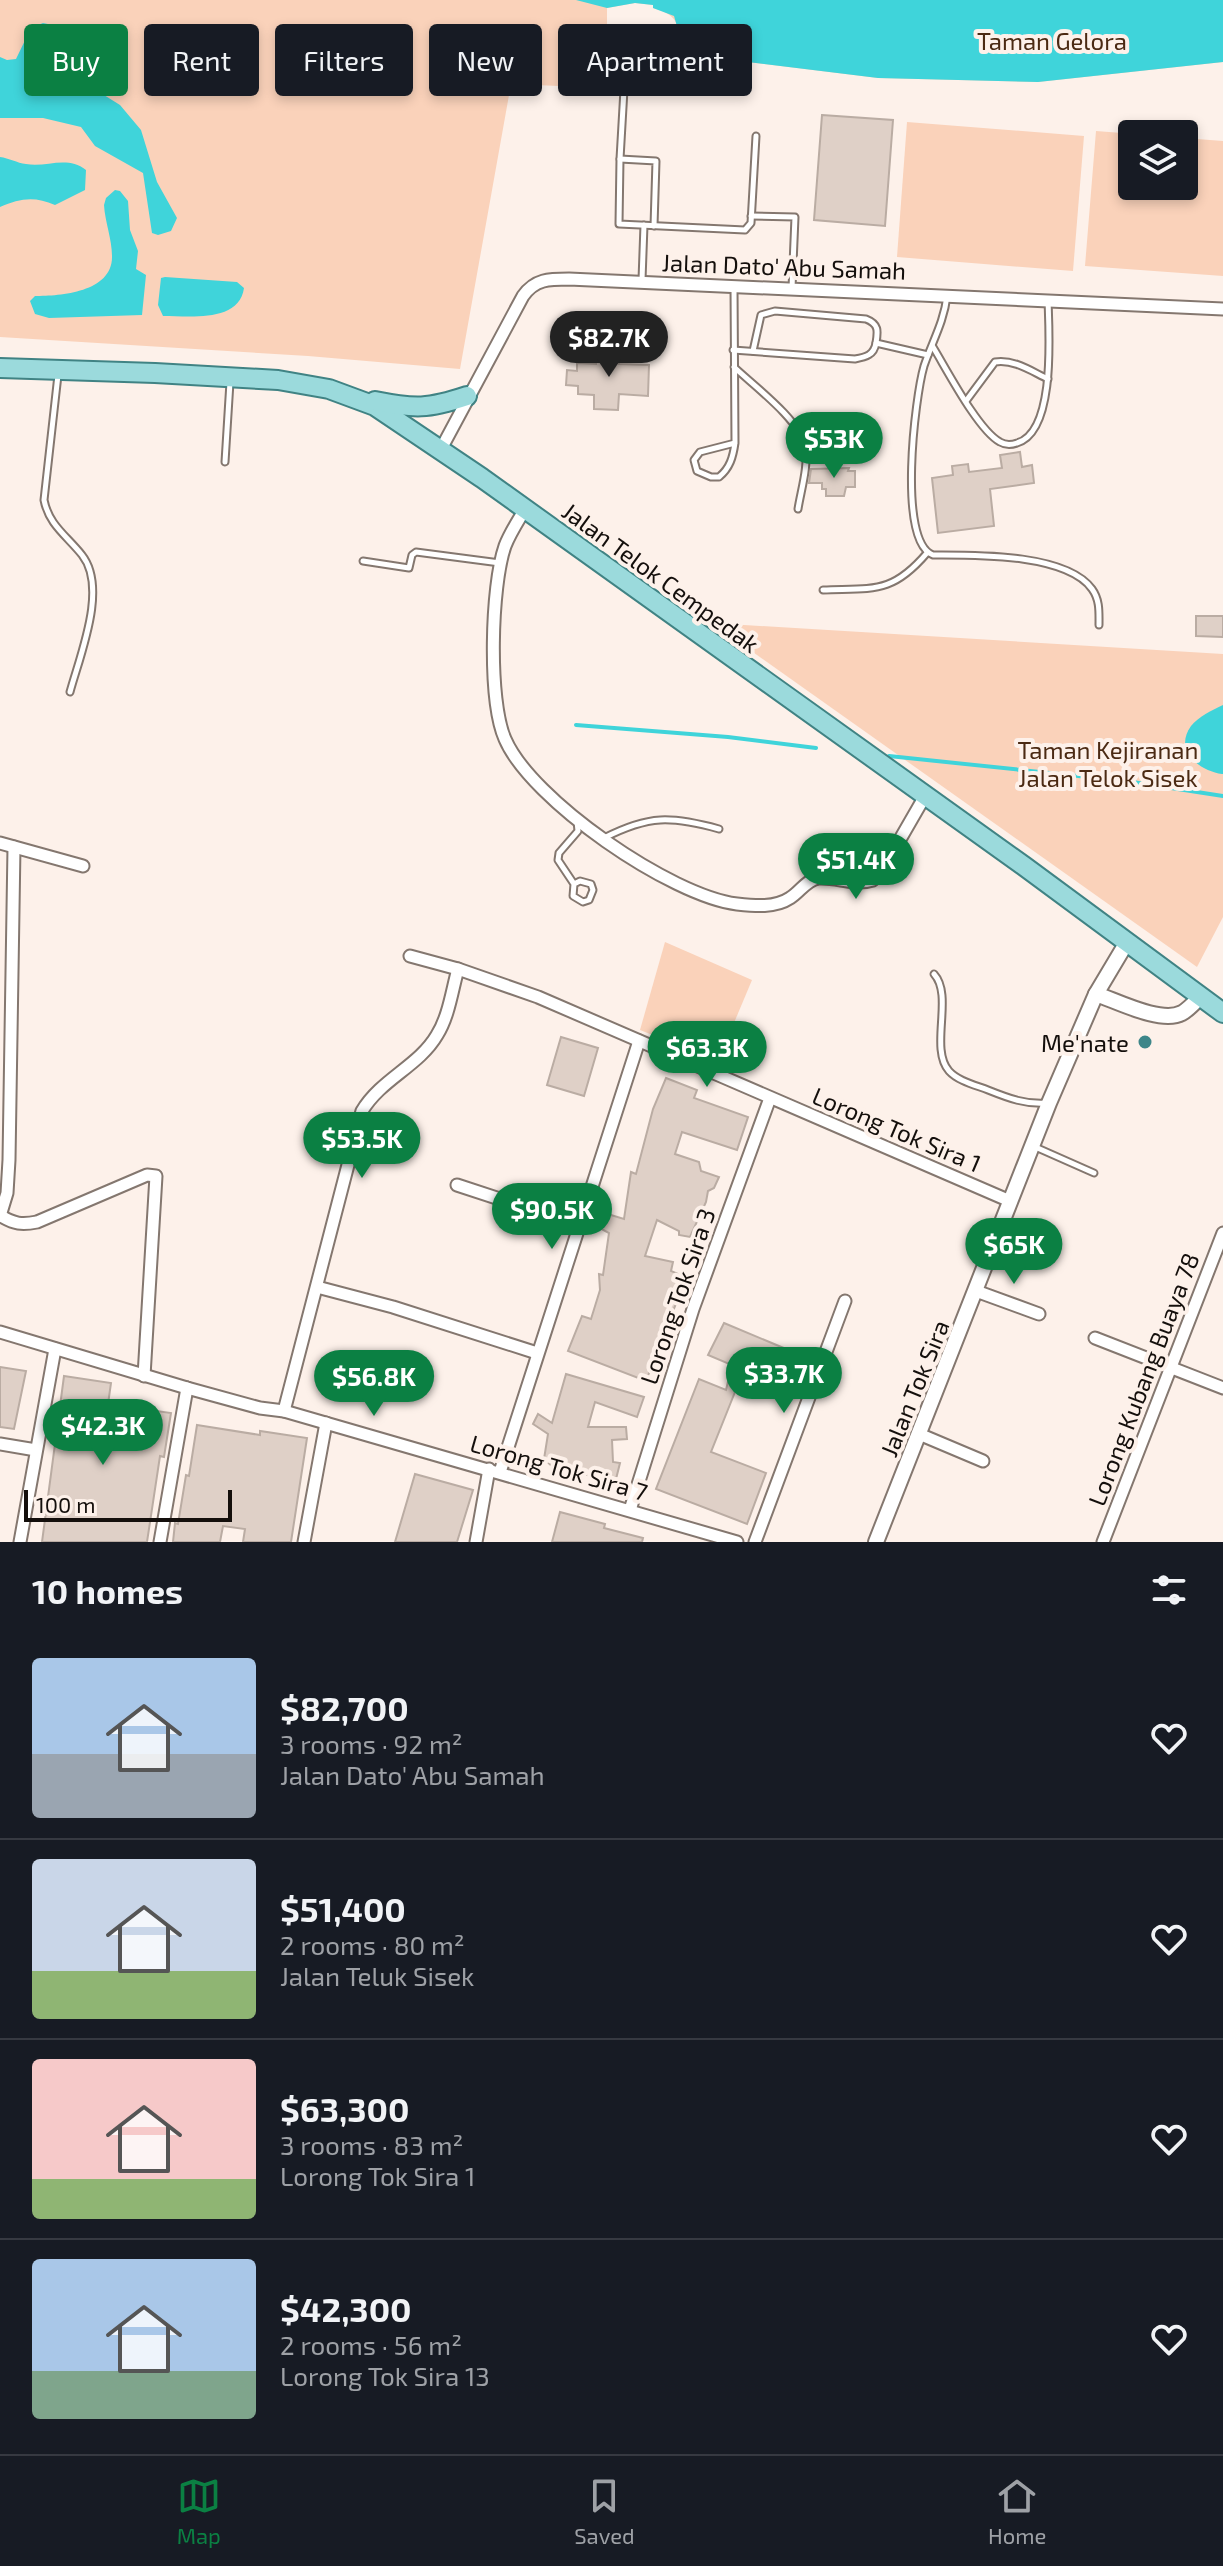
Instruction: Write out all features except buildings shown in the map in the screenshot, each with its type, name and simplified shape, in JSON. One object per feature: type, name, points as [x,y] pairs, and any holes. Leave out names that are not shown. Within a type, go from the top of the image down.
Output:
[{"type":"main road","name":"Jalan Telok Cempedak","points":[[0,368],[230,377],[310,385],[353,396],[393,417],[925,796],[1223,1013]]},
{"type":"main road","points":[[353,396],[415,408],[431,408],[467,396]]},
{"type":"street","name":"Jalan Dato' Abu Samah","points":[[441,449],[467,396],[529,287],[540,281],[642,282],[1223,309]]},
{"type":"street","points":[[525,509],[510,533],[501,563],[495,650],[499,722],[514,756],[575,817],[603,838],[677,885],[732,904],[768,906],[782,903],[811,879],[856,883],[873,880],[887,862],[925,796]]},
{"type":"street","points":[[0,843],[83,866]]},
{"type":"street","points":[[14,847],[9,1160],[7,1193],[0,1216],[23,1225],[37,1222],[147,1175],[156,1176],[144,1376]]},
{"type":"street","name":"Jalan Tok Sira","points":[[876,1542],[1049,1103],[1096,994],[1127,942]]},
{"type":"street","name":"Lorong Tok Sira 1","points":[[410,956],[538,997],[1010,1201]]},
{"type":"street","points":[[284,1411],[362,1111],[371,1097],[438,1035],[458,969]]},
{"type":"street","points":[[1096,994],[1145,1012],[1172,1016],[1181,1014],[1201,996]]},
{"type":"street","points":[[476,1542],[495,1471],[639,1041]]},
{"type":"street","name":"Lorong Tok Sira 3","points":[[630,1510],[693,1309],[770,1098]]},
{"type":"street","points":[[457,1185],[579,1225]]},
{"type":"street","name":"Lorong Kubang Buaya 78","points":[[1103,1542],[1223,1233]]},
{"type":"street","points":[[317,1287],[420,1315],[537,1353]]},
{"type":"street","points":[[976,1291],[1039,1314]]},
{"type":"street","points":[[755,1542],[845,1301]]},
{"type":"street","name":"Lorong Tok Sira 7","points":[[0,1332],[144,1376],[260,1408],[284,1411],[737,1542]]},
{"type":"street","points":[[1095,1338],[1223,1388]]},
{"type":"street","points":[[20,1542],[55,1349]]},
{"type":"street","points":[[160,1542],[187,1388]]},
{"type":"street","points":[[304,1542],[326,1423]]},
{"type":"street","points":[[919,1434],[983,1461]]},
{"type":"street","points":[[0,1444],[36,1450]]},
{"type":"lane","points":[[624,96],[619,224],[745,230],[751,223],[756,136]]},
{"type":"lane","points":[[620,159],[656,161],[654,226]]},
{"type":"lane","points":[[751,216],[795,217],[792,289]]},
{"type":"lane","points":[[642,282],[644,225]]},
{"type":"lane","points":[[734,287],[735,443],[730,464],[719,477],[697,471],[694,460],[700,452],[735,443]]},
{"type":"lane","points":[[927,553],[917,531],[911,464],[920,385],[928,355],[942,323],[948,295]]},
{"type":"lane","points":[[932,346],[966,401],[998,441],[1004,444],[1020,443],[1037,426],[1048,379],[1048,300]]},
{"type":"lane","points":[[733,350],[855,359],[870,355],[875,350],[878,329],[866,319],[775,311],[761,315],[753,351]]},
{"type":"lane","points":[[876,343],[928,355]]},
{"type":"lane","points":[[966,401],[995,362],[1016,364],[1048,379]]},
{"type":"lane","points":[[733,367],[779,409],[800,434],[805,456],[798,509]]},
{"type":"lane","points":[[59,370],[44,500],[53,524],[91,569],[93,586],[92,606],[70,692]]},
{"type":"lane","points":[[225,462],[230,377]]},
{"type":"lane","points":[[363,561],[409,568],[416,552],[501,563]]},
{"type":"lane","points":[[823,590],[884,587],[910,572],[927,553]]},
{"type":"lane","points":[[927,553],[1015,558],[1064,570],[1091,587],[1098,601],[1099,625]]},
{"type":"lane","points":[[574,884],[580,881],[591,884],[593,890],[589,900],[577,900],[572,890],[574,884],[558,856],[578,831],[575,817]]},
{"type":"lane","points":[[603,838],[629,825],[648,820],[678,820],[719,829]]},
{"type":"lane","points":[[934,974],[939,979],[941,990],[943,1059],[948,1070],[962,1080],[1019,1102],[1049,1103]]},
{"type":"lane","points":[[1032,1146],[1094,1173]]},
{"type":"green space","points":[[0,0],[1223,0],[1223,62],[1038,82],[878,78],[752,63],[752,24],[676,24],[672,17],[653,8],[653,5],[635,3],[607,8],[607,24],[558,24],[558,86],[542,85],[542,24],[429,24],[429,96],[509,96],[460,369],[308,356],[0,337]]},
{"type":"green space","points":[[907,122],[1084,136],[1073,271],[897,257]]},
{"type":"green space","points":[[1096,131],[1118,133],[1118,200],[1198,200],[1198,139],[1223,141],[1223,276],[1085,266]]},
{"type":"green space","name":"Taman Kejiranan Jalan Telok Sisek","points":[[712,623],[1223,654],[1223,917],[1197,967]]},
{"type":"green space","points":[[665,942],[752,980],[718,1061],[640,1030]]},
{"type":"water","name":"Taman Gelora","points":[[576,0],[1223,0],[1223,62],[1038,82],[878,78],[752,63],[752,24],[676,24],[674,16],[653,8],[653,5],[635,3],[607,8]]},
{"type":"water","points":[[24,42],[24,96],[106,96],[120,105],[141,130],[157,182],[177,218],[171,231],[158,235],[152,233],[143,173],[95,146],[81,127],[43,118],[0,118],[0,57],[16,59]]},
{"type":"water","points":[[0,157],[26,164],[71,163],[79,166],[86,170],[85,190],[55,205],[28,199],[0,207]]},
{"type":"water","points":[[115,190],[120,191],[128,201],[130,230],[138,251],[136,269],[146,275],[142,315],[49,318],[35,314],[30,301],[35,296],[84,290],[104,277],[110,268],[111,243],[104,205],[106,198]]},
{"type":"water","points":[[161,278],[237,282],[244,288],[233,307],[223,312],[163,316],[158,305]]},
{"type":"water","points":[[1223,705],[1222,774],[1198,764],[1185,744],[1191,726]]},
{"type":"waterway","points":[[576,725],[728,737],[816,748]]},
{"type":"waterway","points":[[889,756],[1126,781],[1223,796]]},
{"type":"place","name":"Me'nate","points":[[1145,1042]]}]
